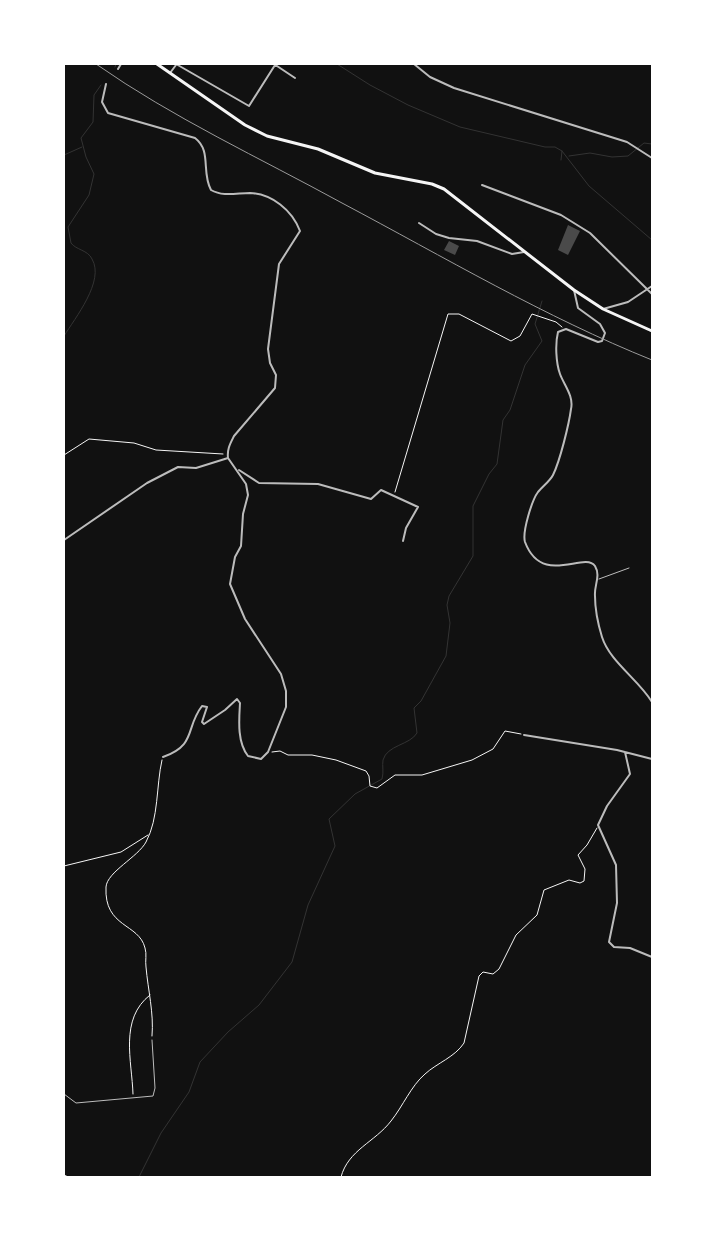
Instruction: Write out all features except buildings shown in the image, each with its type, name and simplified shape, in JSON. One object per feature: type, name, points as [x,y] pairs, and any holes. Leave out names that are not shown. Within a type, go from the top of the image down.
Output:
[{"type":"main road","points":[[157,64],[245,125],[266,136],[318,149],[374,173],[432,184],[444,189],[574,290],[604,309],[652,331]]},
{"type":"street","points":[[118,69],[121,64]]},
{"type":"street","points":[[170,73],[177,64],[249,106],[274,64],[295,78]]},
{"type":"street","points":[[414,64],[430,77],[454,88],[637,146],[652,158]]},
{"type":"street","points":[[106,84],[102,102],[108,113],[195,138],[202,143],[205,151],[207,180],[211,190],[226,194],[264,194],[281,204],[300,229],[300,234],[279,264],[268,349],[270,363],[276,375],[275,388],[234,436],[229,444],[228,454],[228,458],[246,484],[248,495],[243,514],[241,546],[235,557],[230,584],[245,619],[282,674],[286,691],[286,706],[265,756],[256,759],[248,756],[243,750],[240,730],[240,703],[237,699],[225,710],[204,724],[202,722],[206,707],[202,706],[196,714],[190,736],[185,744],[163,757]]},
{"type":"street","points":[[482,184],[560,215],[575,224],[590,234],[652,294]]},
{"type":"street","points":[[418,223],[443,236],[477,241],[512,254],[524,252]]},
{"type":"street","points":[[604,309],[628,302],[652,286]]},
{"type":"street","points":[[574,290],[578,308],[600,324],[605,333],[602,341],[595,342],[565,329],[559,331],[557,337],[558,364],[571,397],[571,410],[553,474],[534,500],[525,524],[524,538],[528,548],[539,561],[558,567],[583,561],[590,562],[595,567],[598,579],[595,598],[602,638],[612,655],[652,702]]},
{"type":"street","points":[[64,540],[147,482],[178,467],[196,468],[228,458]]},
{"type":"street","points":[[237,469],[259,483],[318,484],[371,499],[380,490],[394,498],[418,507],[406,528],[403,541]]},
{"type":"street","points":[[524,735],[625,752],[652,759]]},
{"type":"street","points":[[625,752],[630,774],[607,806],[598,825],[616,865],[617,903],[609,942],[614,946],[630,948],[652,957]]},
{"type":"lane","points":[[598,579],[629,568]]},
{"type":"lane","points":[[64,1094],[76,1103],[98,1103],[153,1096],[155,1088],[152,1040]]},
{"type":"path","points":[[394,498],[448,314],[459,314],[511,341],[520,336],[532,314],[538,315],[565,329]]},
{"type":"path","points":[[64,455],[89,439],[134,442],[156,450],[228,454]]},
{"type":"path","points":[[268,752],[280,751],[288,756],[312,755],[336,760],[366,771],[369,776],[370,786],[377,788],[395,775],[422,775],[472,760],[493,749],[505,731],[524,735]]},
{"type":"path","points":[[152,1040],[145,948],[135,932],[124,927],[115,919],[111,911],[106,888],[108,879],[131,860],[146,842],[152,826],[163,757]]},
{"type":"path","points":[[341,1177],[343,1168],[353,1155],[391,1122],[424,1075],[460,1050],[464,1043],[479,976],[483,972],[493,974],[499,969],[516,935],[537,915],[544,890],[569,880],[580,883],[584,881],[585,869],[578,855],[587,845],[598,825]]},
{"type":"path","points":[[64,866],[121,852],[148,834]]},
{"type":"path","points":[[134,1097],[130,1049],[131,1024],[142,1002],[150,995]]},
{"type":"waterway","points":[[337,64],[370,85],[408,105],[460,127],[545,147],[555,147],[562,151],[589,186],[652,240]]},
{"type":"waterway","points":[[64,336],[87,299],[95,278],[95,268],[92,259],[88,254],[71,243],[68,227],[89,195],[94,174],[86,157],[81,138],[93,122],[94,95],[101,85]]},
{"type":"waterway","points":[[569,156],[590,153],[612,157],[628,156],[644,143],[652,144]]},
{"type":"waterway","points":[[64,155],[82,147]]},
{"type":"waterway","points":[[561,160],[562,151]]},
{"type":"waterway","points":[[139,1177],[161,1133],[189,1092],[200,1062],[228,1032],[259,1005],[292,962],[308,905],[335,846],[329,819],[355,794],[382,779],[385,755],[414,737],[417,733],[414,708],[421,701],[446,656],[450,623],[447,605],[449,596],[473,556],[473,506],[489,474],[497,464],[503,420],[510,410],[525,365],[542,341],[535,324],[542,301]]},
{"type":"railway","points":[[96,64],[125,84],[186,120],[495,286],[573,325],[652,360]]}]
